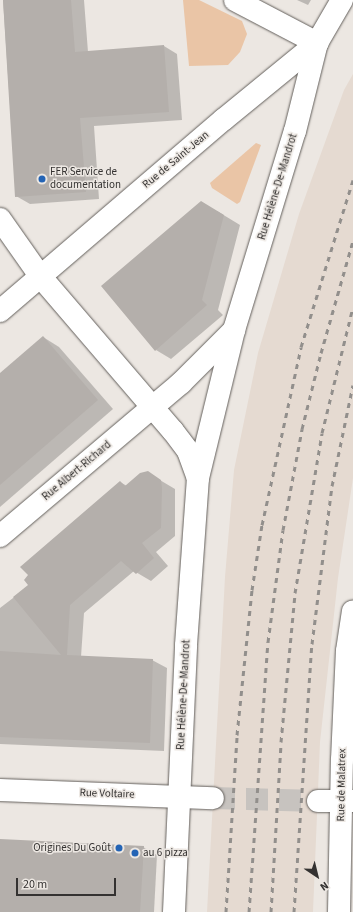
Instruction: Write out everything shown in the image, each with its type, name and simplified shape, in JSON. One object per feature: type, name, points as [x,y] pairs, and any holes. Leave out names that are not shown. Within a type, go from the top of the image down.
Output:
[{"type":"main road","points":[[235,0],[317,43]]},
{"type":"main road","name":"Rue de Saint-Jean","points":[[0,311],[317,43],[342,0]]},
{"type":"main road","name":"Rue Hélène-De-Mandrot","points":[[174,912],[178,797],[198,478],[234,330],[295,131],[317,43]]},
{"type":"main road","points":[[0,219],[40,276],[154,406]]},
{"type":"main road","name":"Rue Hélène-De-Mandrot","points":[[198,478],[188,452],[154,406],[191,374],[234,330]]},
{"type":"main road","name":"Rue Albert-Richard","points":[[0,536],[154,406]]},
{"type":"main road","name":"Rue de Malatrex","points":[[339,912],[347,801],[347,651],[353,611]]},
{"type":"main road","name":"Rue Voltaire","points":[[0,790],[213,798]]},
{"type":"main road","points":[[318,801],[347,801]]},
{"type":"shaded area","points":[[183,0],[199,0],[242,21],[247,34],[240,52],[228,65],[189,66]]},
{"type":"shaded area","points":[[353,74],[353,478],[338,578],[320,742],[313,912],[207,912],[225,577],[234,470],[258,353],[299,214],[344,90]]},
{"type":"shaded area","points":[[256,143],[261,145],[240,202],[237,204],[212,188],[210,183]]},
{"type":"building","points":[[3,0],[71,0],[75,52],[164,45],[169,112],[80,118],[86,192],[15,197]]},
{"type":"building","points":[[201,201],[224,215],[202,300],[207,305],[155,351],[101,286]]},
{"type":"building","points":[[43,336],[98,400],[0,485],[0,373]]},
{"type":"building","points":[[148,471],[161,480],[162,488],[161,528],[142,543],[154,558],[136,574],[121,561],[70,605],[67,655],[153,659],[150,743],[0,737],[0,651],[61,655],[13,597],[28,585],[24,580],[28,575],[20,567],[120,481],[125,486],[140,473]]},
{"type":"building","points":[[0,839],[144,846],[140,912],[0,912]]},
{"type":"tunnel","points":[[213,798],[318,801]]},
{"type":"railway","points":[[226,912],[237,735],[252,590],[262,525],[301,347],[353,180]]},
{"type":"railway","points":[[249,912],[268,642],[283,530],[302,429],[321,353],[353,241]]},
{"type":"railway","points":[[271,912],[281,742],[295,593],[322,433],[353,307]]},
{"type":"railway","points":[[294,912],[312,644],[332,486],[353,385]]},
{"type":"place","name":"FER Service de documentation","points":[[42,179]]},
{"type":"place","name":"Origines Du Goût","points":[[119,848]]},
{"type":"place","name":"au 6 pizza","points":[[135,853]]}]
